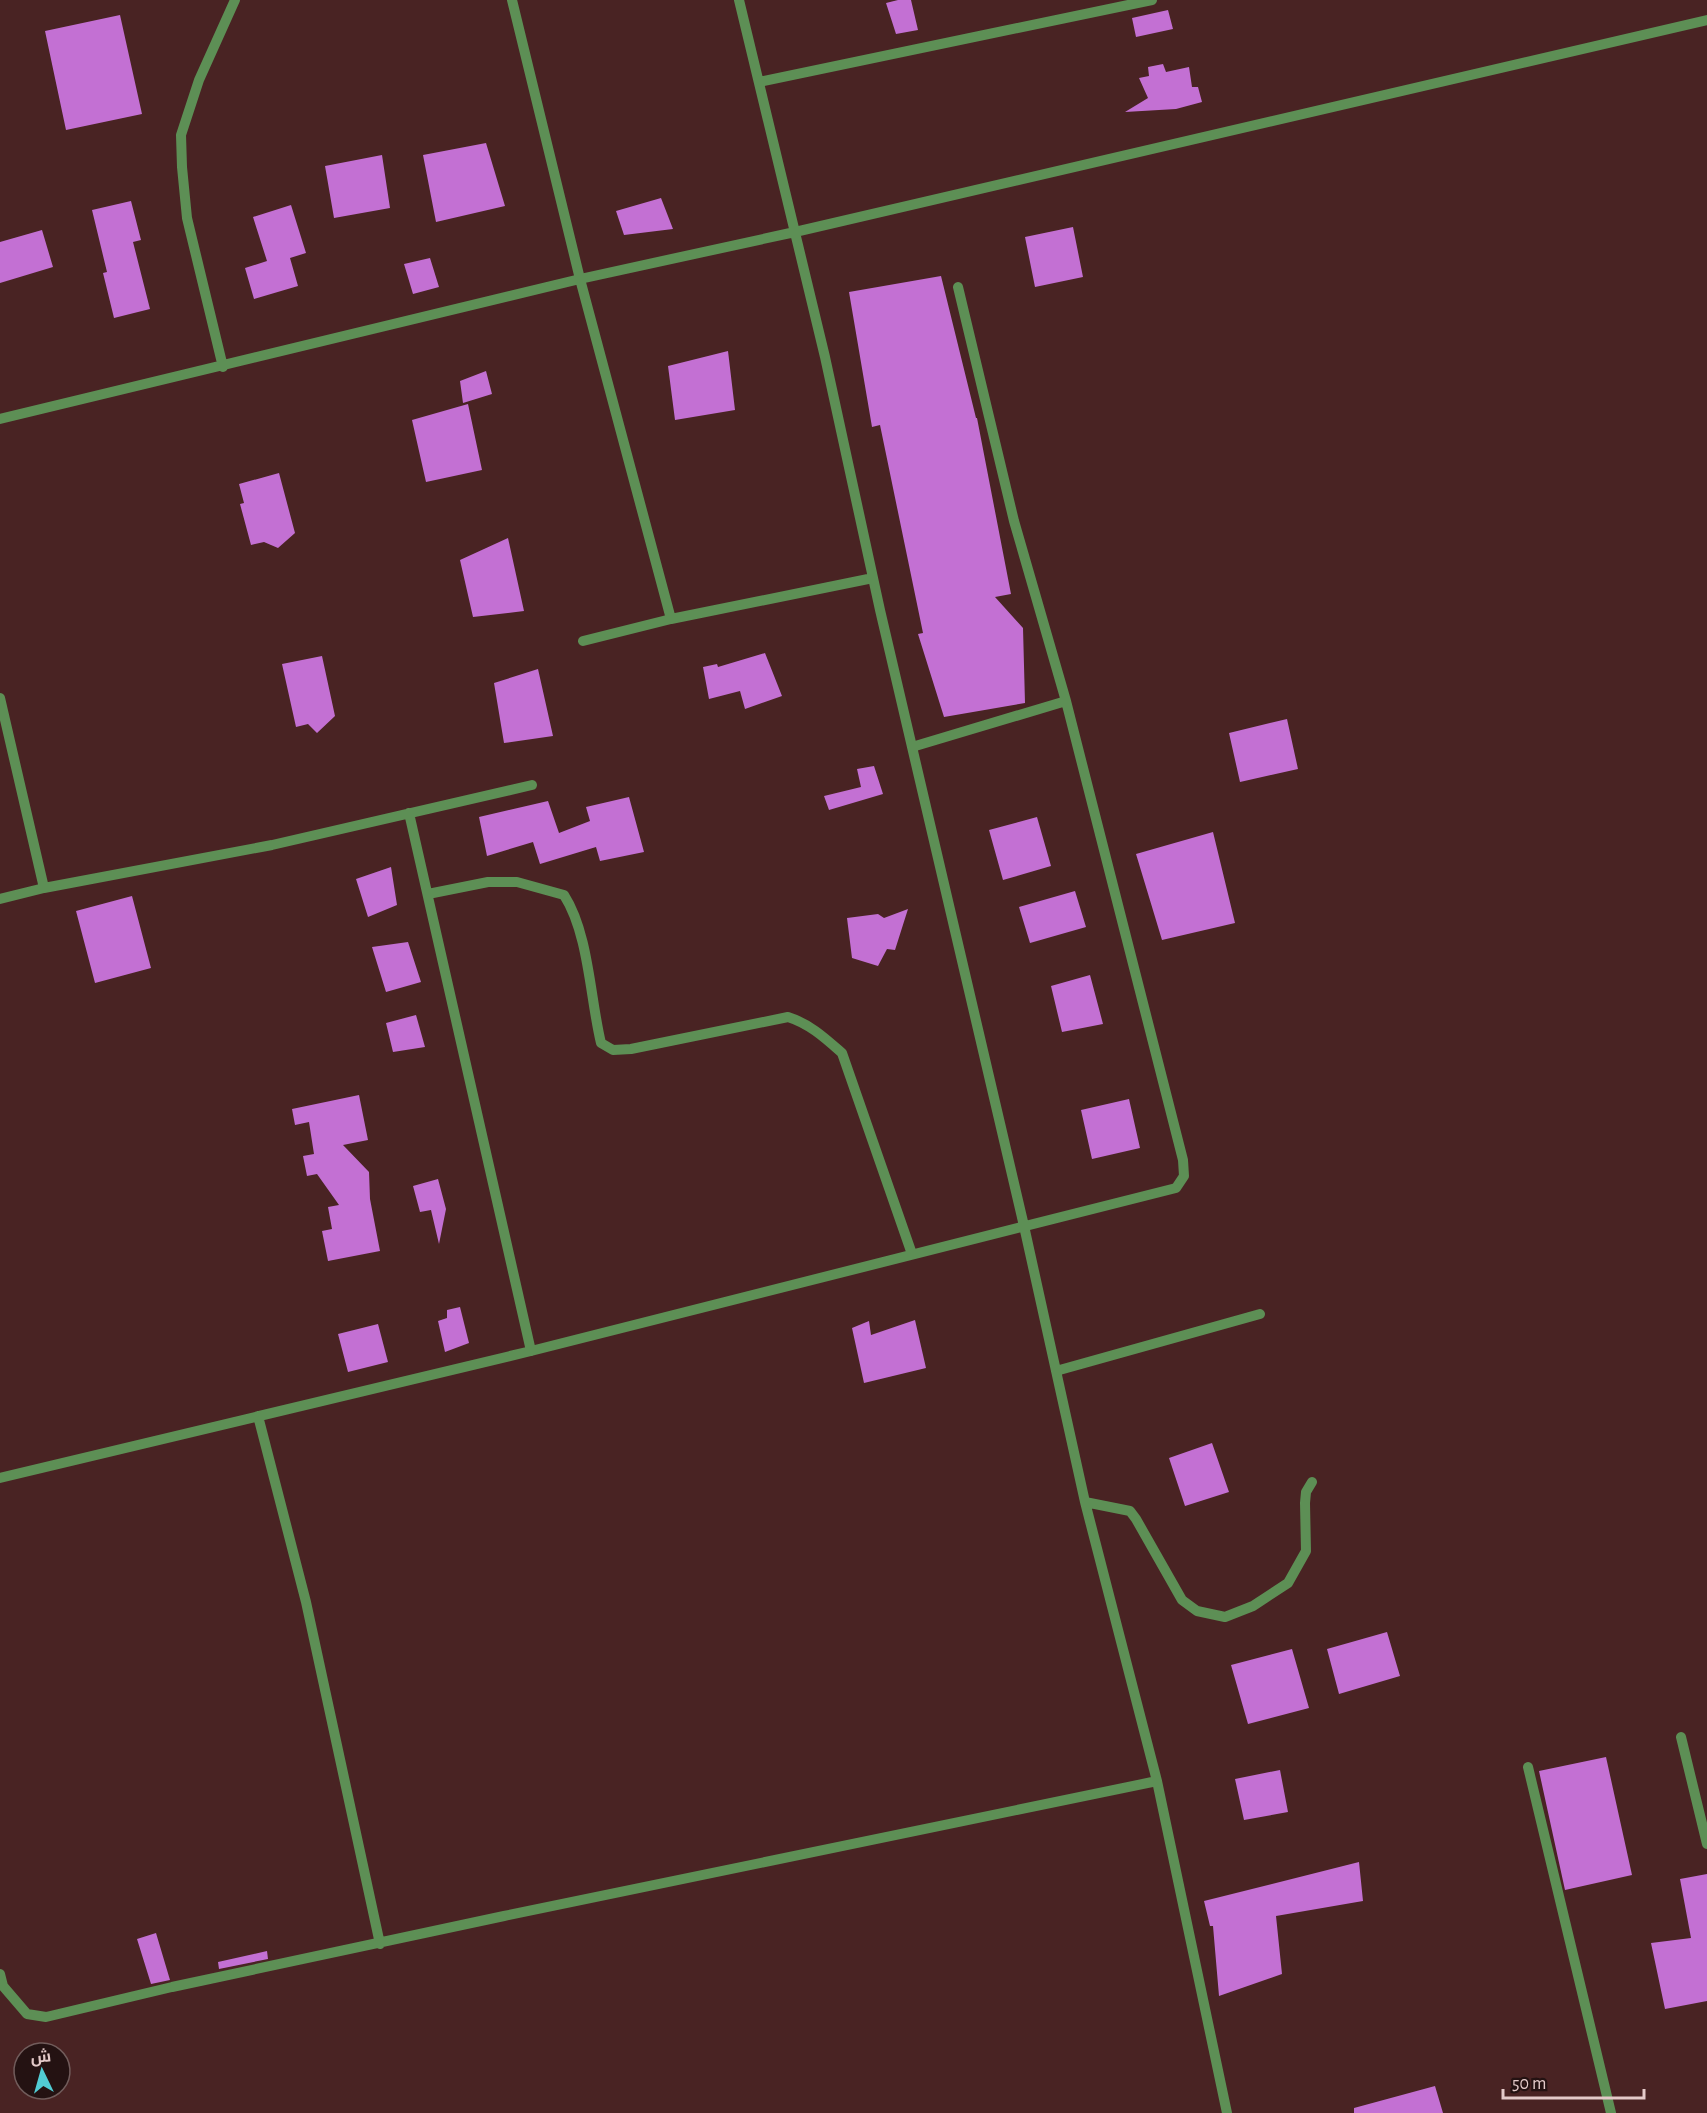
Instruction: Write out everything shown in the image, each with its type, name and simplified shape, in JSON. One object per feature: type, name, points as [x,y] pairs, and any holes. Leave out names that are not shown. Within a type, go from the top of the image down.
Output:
[{"type":"street","points":[[223,367],[187,218],[181,135],[199,80],[235,0]]},
{"type":"street","points":[[512,0],[580,279],[671,618]]},
{"type":"street","points":[[739,0],[795,232],[1024,1226],[1085,1502],[1157,1781],[1227,2113]]},
{"type":"street","points":[[759,82],[1152,0]]},
{"type":"street","points":[[0,419],[580,279],[795,232],[1707,20]]},
{"type":"street","points":[[0,1479],[531,1351],[1176,1188],[1184,1176],[1184,1160],[1066,701],[1011,510],[958,288]]},
{"type":"street","points":[[583,641],[671,618],[873,578]]},
{"type":"street","points":[[0,698],[44,888]]},
{"type":"street","points":[[912,747],[1066,701]]},
{"type":"street","points":[[0,899],[44,888],[272,845],[532,785]]},
{"type":"street","points":[[410,813],[531,1351]]},
{"type":"street","points":[[428,894],[488,882],[517,882],[564,895],[573,909],[580,934],[601,1043],[613,1050],[631,1049],[788,1017],[804,1022],[824,1036],[842,1053],[912,1254]]},
{"type":"street","points":[[1056,1371],[1260,1314]]},
{"type":"street","points":[[258,1416],[306,1602],[380,1944]]},
{"type":"street","points":[[1085,1502],[1130,1511],[1182,1600],[1197,1611],[1225,1617],[1253,1606],[1287,1583],[1306,1551],[1305,1503],[1306,1492],[1312,1482]]},
{"type":"street","points":[[1681,1737],[1707,1844]]},
{"type":"street","points":[[1528,1767],[1611,2113]]},
{"type":"street","points":[[0,1974],[3,1986],[27,2014],[46,2018],[172,1987],[1157,1781]]},
{"type":"building","points":[[911,0],[918,30],[896,34],[886,3]]},
{"type":"building","points":[[1168,10],[1173,29],[1136,37],[1132,18]]},
{"type":"building","points":[[120,15],[142,114],[66,130],[45,31]]},
{"type":"building","points":[[1163,64],[1166,72],[1189,67],[1192,87],[1198,87],[1202,102],[1176,109],[1125,112],[1148,98],[1139,78],[1149,76],[1148,67]]},
{"type":"building","points":[[486,143],[505,206],[436,222],[423,155]]},
{"type":"building","points":[[382,155],[390,208],[334,218],[325,166]]},
{"type":"building","points":[[661,198],[673,229],[624,235],[616,211]]},
{"type":"building","points":[[131,201],[141,240],[133,242],[150,309],[114,318],[103,273],[107,272],[92,210]]},
{"type":"building","points":[[291,205],[306,253],[290,258],[298,286],[254,299],[245,268],[267,261],[253,217]]},
{"type":"building","points":[[1073,227],[1083,277],[1035,287],[1025,237]]},
{"type":"building","points":[[42,230],[53,267],[0,283],[0,242]]},
{"type":"building","points":[[430,258],[439,287],[413,294],[404,264]]},
{"type":"building","points":[[941,276],[977,418],[1011,594],[995,597],[1023,628],[1025,703],[944,717],[918,634],[923,633],[880,425],[872,427],[849,292]]},
{"type":"building","points":[[728,351],[735,410],[675,420],[668,366]]},
{"type":"building","points":[[486,371],[492,394],[463,403],[460,381]]},
{"type":"building","points":[[468,404],[482,470],[426,482],[412,420]]},
{"type":"building","points":[[279,473],[295,533],[278,548],[264,542],[251,545],[240,504],[244,503],[239,484]]},
{"type":"building","points":[[508,538],[524,611],[473,617],[460,560]]},
{"type":"building","points":[[765,653],[782,696],[745,709],[740,691],[709,699],[703,667],[717,664],[718,667]]},
{"type":"building","points":[[322,656],[335,716],[317,733],[308,724],[296,727],[282,664]]},
{"type":"building","points":[[538,669],[553,736],[504,743],[494,683]]},
{"type":"building","points":[[1287,719],[1298,769],[1240,782],[1229,733]]},
{"type":"building","points":[[874,766],[883,794],[829,810],[824,796],[861,787],[857,769]]},
{"type":"building","points":[[629,797],[644,852],[600,861],[596,847],[540,864],[533,842],[487,856],[479,817],[548,801],[559,833],[590,821],[586,807]]},
{"type":"building","points":[[1037,817],[1051,866],[1003,880],[989,830]]},
{"type":"building","points":[[1213,832],[1235,923],[1162,940],[1136,854]]},
{"type":"building","points":[[391,867],[397,905],[368,917],[356,879]]},
{"type":"building","points":[[1075,891],[1086,927],[1030,943],[1019,907]]},
{"type":"building","points":[[132,896],[151,968],[95,983],[76,911]]},
{"type":"building","points":[[908,909],[895,950],[887,949],[878,966],[852,958],[847,918],[878,914],[884,918]]},
{"type":"building","points":[[408,942],[421,982],[386,992],[372,947]]},
{"type":"building","points":[[1090,975],[1103,1024],[1062,1032],[1051,986]]},
{"type":"building","points":[[416,1015],[425,1047],[393,1052],[386,1023]]},
{"type":"building","points":[[359,1095],[368,1140],[343,1145],[369,1172],[370,1199],[380,1251],[328,1261],[322,1231],[332,1229],[328,1207],[339,1205],[317,1174],[307,1176],[303,1156],[314,1154],[309,1122],[295,1125],[292,1109]]},
{"type":"building","points":[[1129,1099],[1140,1148],[1092,1159],[1081,1110]]},
{"type":"building","points":[[438,1179],[446,1209],[439,1244],[431,1210],[420,1212],[413,1186]]},
{"type":"building","points":[[460,1307],[469,1343],[445,1352],[438,1321],[447,1318],[447,1310]]},
{"type":"building","points":[[915,1320],[926,1368],[864,1383],[852,1328],[869,1321],[871,1335]]},
{"type":"building","points":[[378,1324],[388,1362],[348,1372],[338,1334]]},
{"type":"building","points":[[1212,1443],[1229,1492],[1185,1506],[1169,1458]]},
{"type":"building","points":[[1387,1632],[1400,1676],[1339,1694],[1327,1649]]},
{"type":"building","points":[[1292,1649],[1309,1708],[1248,1724],[1231,1665]]},
{"type":"building","points":[[1606,1757],[1632,1875],[1565,1890],[1539,1771]]},
{"type":"building","points":[[1280,1770],[1288,1812],[1244,1820],[1235,1779]]},
{"type":"building","points":[[1359,1862],[1363,1901],[1276,1916],[1282,1974],[1219,1996],[1213,1926],[1210,1926],[1204,1901]]},
{"type":"building","points":[[1707,1874],[1707,2001],[1665,2009],[1651,1943],[1691,1938],[1680,1879]]},
{"type":"building","points":[[156,1933],[170,1980],[151,1984],[137,1939]]},
{"type":"building","points":[[267,1951],[268,1959],[219,1969],[218,1962]]},
{"type":"building","points":[[1435,2086],[1443,2113],[1354,2113],[1354,2108]]}]
